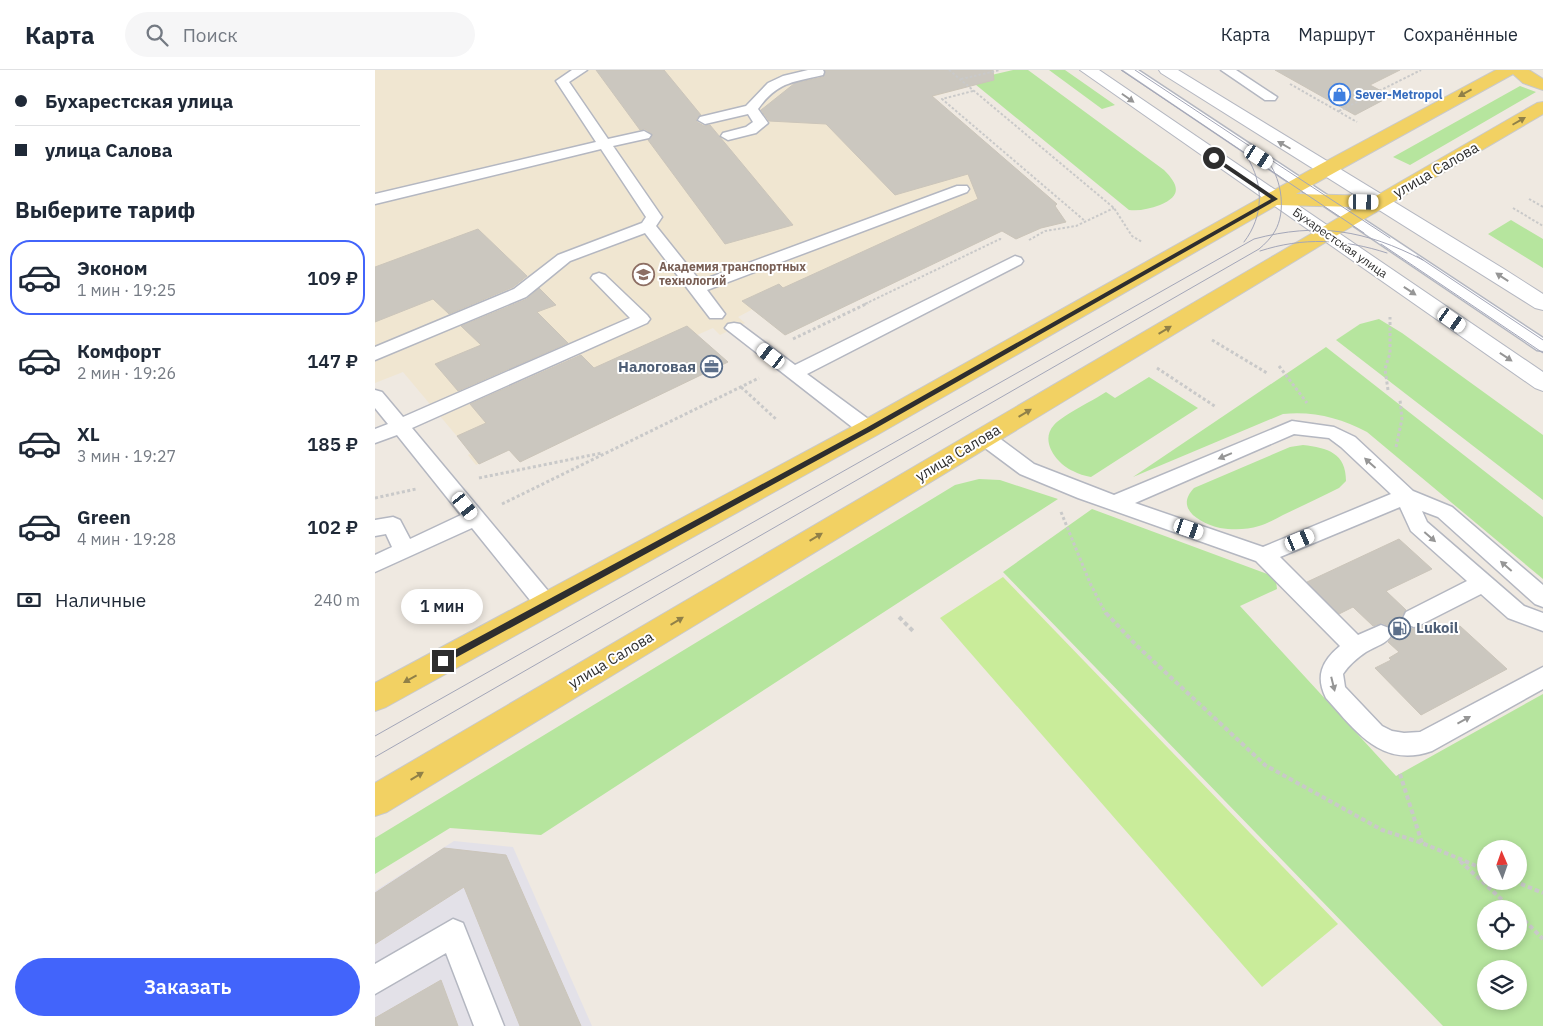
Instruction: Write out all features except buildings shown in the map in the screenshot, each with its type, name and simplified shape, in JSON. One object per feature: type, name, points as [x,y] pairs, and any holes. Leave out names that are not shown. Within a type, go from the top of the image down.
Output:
[{"type":"main road","name":"Бухарестская улица","points":[[1087,70],[1543,383]]},
{"type":"main road","points":[[1167,70],[1261,131],[1327,169],[1543,303]]},
{"type":"main road","points":[[375,698],[868,429],[1300,184],[1508,70]]},
{"type":"main road","points":[[1519,70],[1529,79],[1543,84]]},
{"type":"main road","name":"улица Салова","points":[[375,801],[983,437],[1543,107]]},
{"type":"main road","points":[[1275,199],[1380,202]]},
{"type":"lane","points":[[375,354],[520,293],[564,258],[647,226],[654,217],[562,81],[581,70]]},
{"type":"lane","points":[[1129,70],[1543,346]]},
{"type":"lane","points":[[1227,70],[1270,97]]},
{"type":"lane","points":[[705,120],[751,109],[757,100],[780,79],[818,72]]},
{"type":"lane","points":[[728,136],[751,130],[761,123],[751,109]]},
{"type":"lane","points":[[375,199],[644,135]]},
{"type":"lane","points":[[697,288],[962,189]]},
{"type":"lane","points":[[647,226],[716,314]]},
{"type":"lane","points":[[789,369],[1015,261]]},
{"type":"lane","points":[[375,437],[641,319],[599,278]]},
{"type":"lane","points":[[734,328],[868,429]]},
{"type":"lane","points":[[375,396],[546,604]]},
{"type":"lane","points":[[1115,503],[1292,427],[1334,433],[1348,442],[1406,496],[1445,512],[1543,598]]},
{"type":"lane","points":[[983,437],[1027,469],[1115,503],[1265,555],[1356,647]]},
{"type":"lane","points":[[1265,555],[1406,496]]},
{"type":"lane","points":[[1406,496],[1418,526],[1516,612],[1543,622]]},
{"type":"lane","points":[[375,564],[474,518]]},
{"type":"lane","points":[[375,528],[393,525],[403,550]]},
{"type":"lane","points":[[1414,618],[1483,583]]},
{"type":"lane","points":[[1381,634],[1340,657],[1331,673],[1334,690],[1373,733],[1388,741],[1404,744],[1423,743],[1543,677]]},
{"type":"lane","points":[[375,980],[453,932],[489,1026]]},
{"type":"path","points":[[950,70],[1114,208],[1132,236]]},
{"type":"path","points":[[961,80],[1000,70]]},
{"type":"path","points":[[1338,112],[1421,70]]},
{"type":"path","points":[[1290,84],[1357,122]]},
{"type":"path","points":[[974,90],[942,99],[1086,221]]},
{"type":"path","points":[[1529,199],[1543,207]]},
{"type":"path","points":[[1513,208],[1543,226]]},
{"type":"path","points":[[1388,390],[1385,369],[1389,353],[1390,317]]},
{"type":"path","points":[[1212,340],[1267,374]]},
{"type":"path","points":[[1154,366],[1215,407]]},
{"type":"path","points":[[1279,366],[1311,408]]},
{"type":"path","points":[[474,518],[741,387],[789,369]]},
{"type":"path","points":[[741,387],[777,420]]},
{"type":"path","points":[[1395,455],[1396,438],[1403,420],[1400,400]]},
{"type":"path","points":[[375,498],[609,452]]},
{"type":"path","points":[[1060,509],[1090,583],[1106,614],[1136,645],[1265,765],[1382,830],[1422,843],[1477,866]]},
{"type":"path","points":[[899,617],[913,631]]},
{"type":"path","points":[[1401,766],[1399,773],[1405,795],[1422,843]]},
{"type":"path","points":[[1458,859],[1502,900]]},
{"type":"path","points":[[1527,886],[1543,893]]},
{"type":"path","points":[[1527,923],[1543,939]]},
{"type":"shaded area","name":"Академия транспортных технологий","points":[[375,70],[935,70],[964,88],[932,97],[1057,204],[1055,206],[1066,222],[1041,228],[1016,239],[1003,230],[785,335],[753,309],[738,317],[745,323],[720,335],[713,328],[697,335],[728,362],[520,462],[509,450],[476,465],[468,455],[471,453],[403,372],[375,383]]},
{"type":"shaded area","points":[[454,841],[513,847],[592,1026],[375,1026],[375,891]]},
{"type":"green space","points":[[1013,70],[1028,70],[1164,170],[1175,185],[1176,190],[1172,198],[1152,208],[1129,210],[970,80]]},
{"type":"green space","points":[[1049,70],[1065,70],[1115,105],[1102,109]]},
{"type":"green space","points":[[1520,86],[1536,92],[1410,165],[1393,157]]},
{"type":"green space","points":[[1511,220],[1543,239],[1543,268],[1488,234]]},
{"type":"green space","points":[[1379,319],[1402,333],[1543,435],[1543,500],[1336,340],[1360,324]]},
{"type":"green space","points":[[1326,347],[1543,517],[1543,579],[1367,432],[1337,419],[1316,415],[1283,414],[1133,477]]},
{"type":"green space","points":[[1149,377],[1198,408],[1091,477],[1067,468],[1056,458],[1049,445],[1048,438],[1050,431],[1058,421],[1106,392],[1115,398]]},
{"type":"green space","points":[[1303,445],[1328,450],[1339,458],[1343,464],[1346,481],[1339,488],[1268,523],[1250,528],[1229,529],[1212,526],[1198,519],[1188,509],[1187,502],[1194,488],[1290,447]]},
{"type":"green space","points":[[979,479],[1000,480],[1058,499],[541,835],[450,828],[375,874],[375,838],[955,485]]},
{"type":"green space","points":[[1092,509],[1270,575],[1276,581],[1277,589],[1240,606],[1396,776],[1543,694],[1543,1026],[1443,1026],[1003,572]]},
{"type":"green space","points":[[1003,577],[1338,924],[1262,987],[940,618]]},
{"type":"tram line","points":[[1121,70],[1274,173]]},
{"type":"tram line","points":[[1135,70],[1248,145]]},
{"type":"tram line","points":[[1248,145],[1254,149]]},
{"type":"tram line","points":[[1248,145],[1269,163],[1274,173]]},
{"type":"tram line","points":[[1244,242],[1255,222],[1259,200],[1257,178],[1247,157]]},
{"type":"tram line","points":[[1268,158],[1390,238]]},
{"type":"tram line","points":[[1273,235],[1281,215],[1280,187],[1274,173]]},
{"type":"tram line","points":[[1274,173],[1364,233]]},
{"type":"tram line","points":[[1273,235],[1320,230],[1341,232],[1381,242],[1423,260]]},
{"type":"tram line","points":[[375,736],[1254,239],[1273,235]]},
{"type":"tram line","points":[[375,757],[1259,249],[1273,235]]},
{"type":"tram line","points":[[1260,251],[1292,243],[1324,242],[1355,245],[1387,253]]},
{"type":"tram line","points":[[1381,244],[1543,353]]},
{"type":"tram line","points":[[1417,256],[1423,260]]},
{"type":"tram line","points":[[1423,260],[1543,340]]},
{"type":"place","name":"Sever-Metropol","points":[[1339,95]]},
{"type":"place","name":"Академия транспортных технологий","points":[[643,274]]},
{"type":"place","name":"Налоговая","points":[[712,367]]},
{"type":"place","name":"Lukoil","points":[[1400,628]]},
{"type":"route","points":[[443,661],[868,429],[1275,199],[1214,158]]}]
